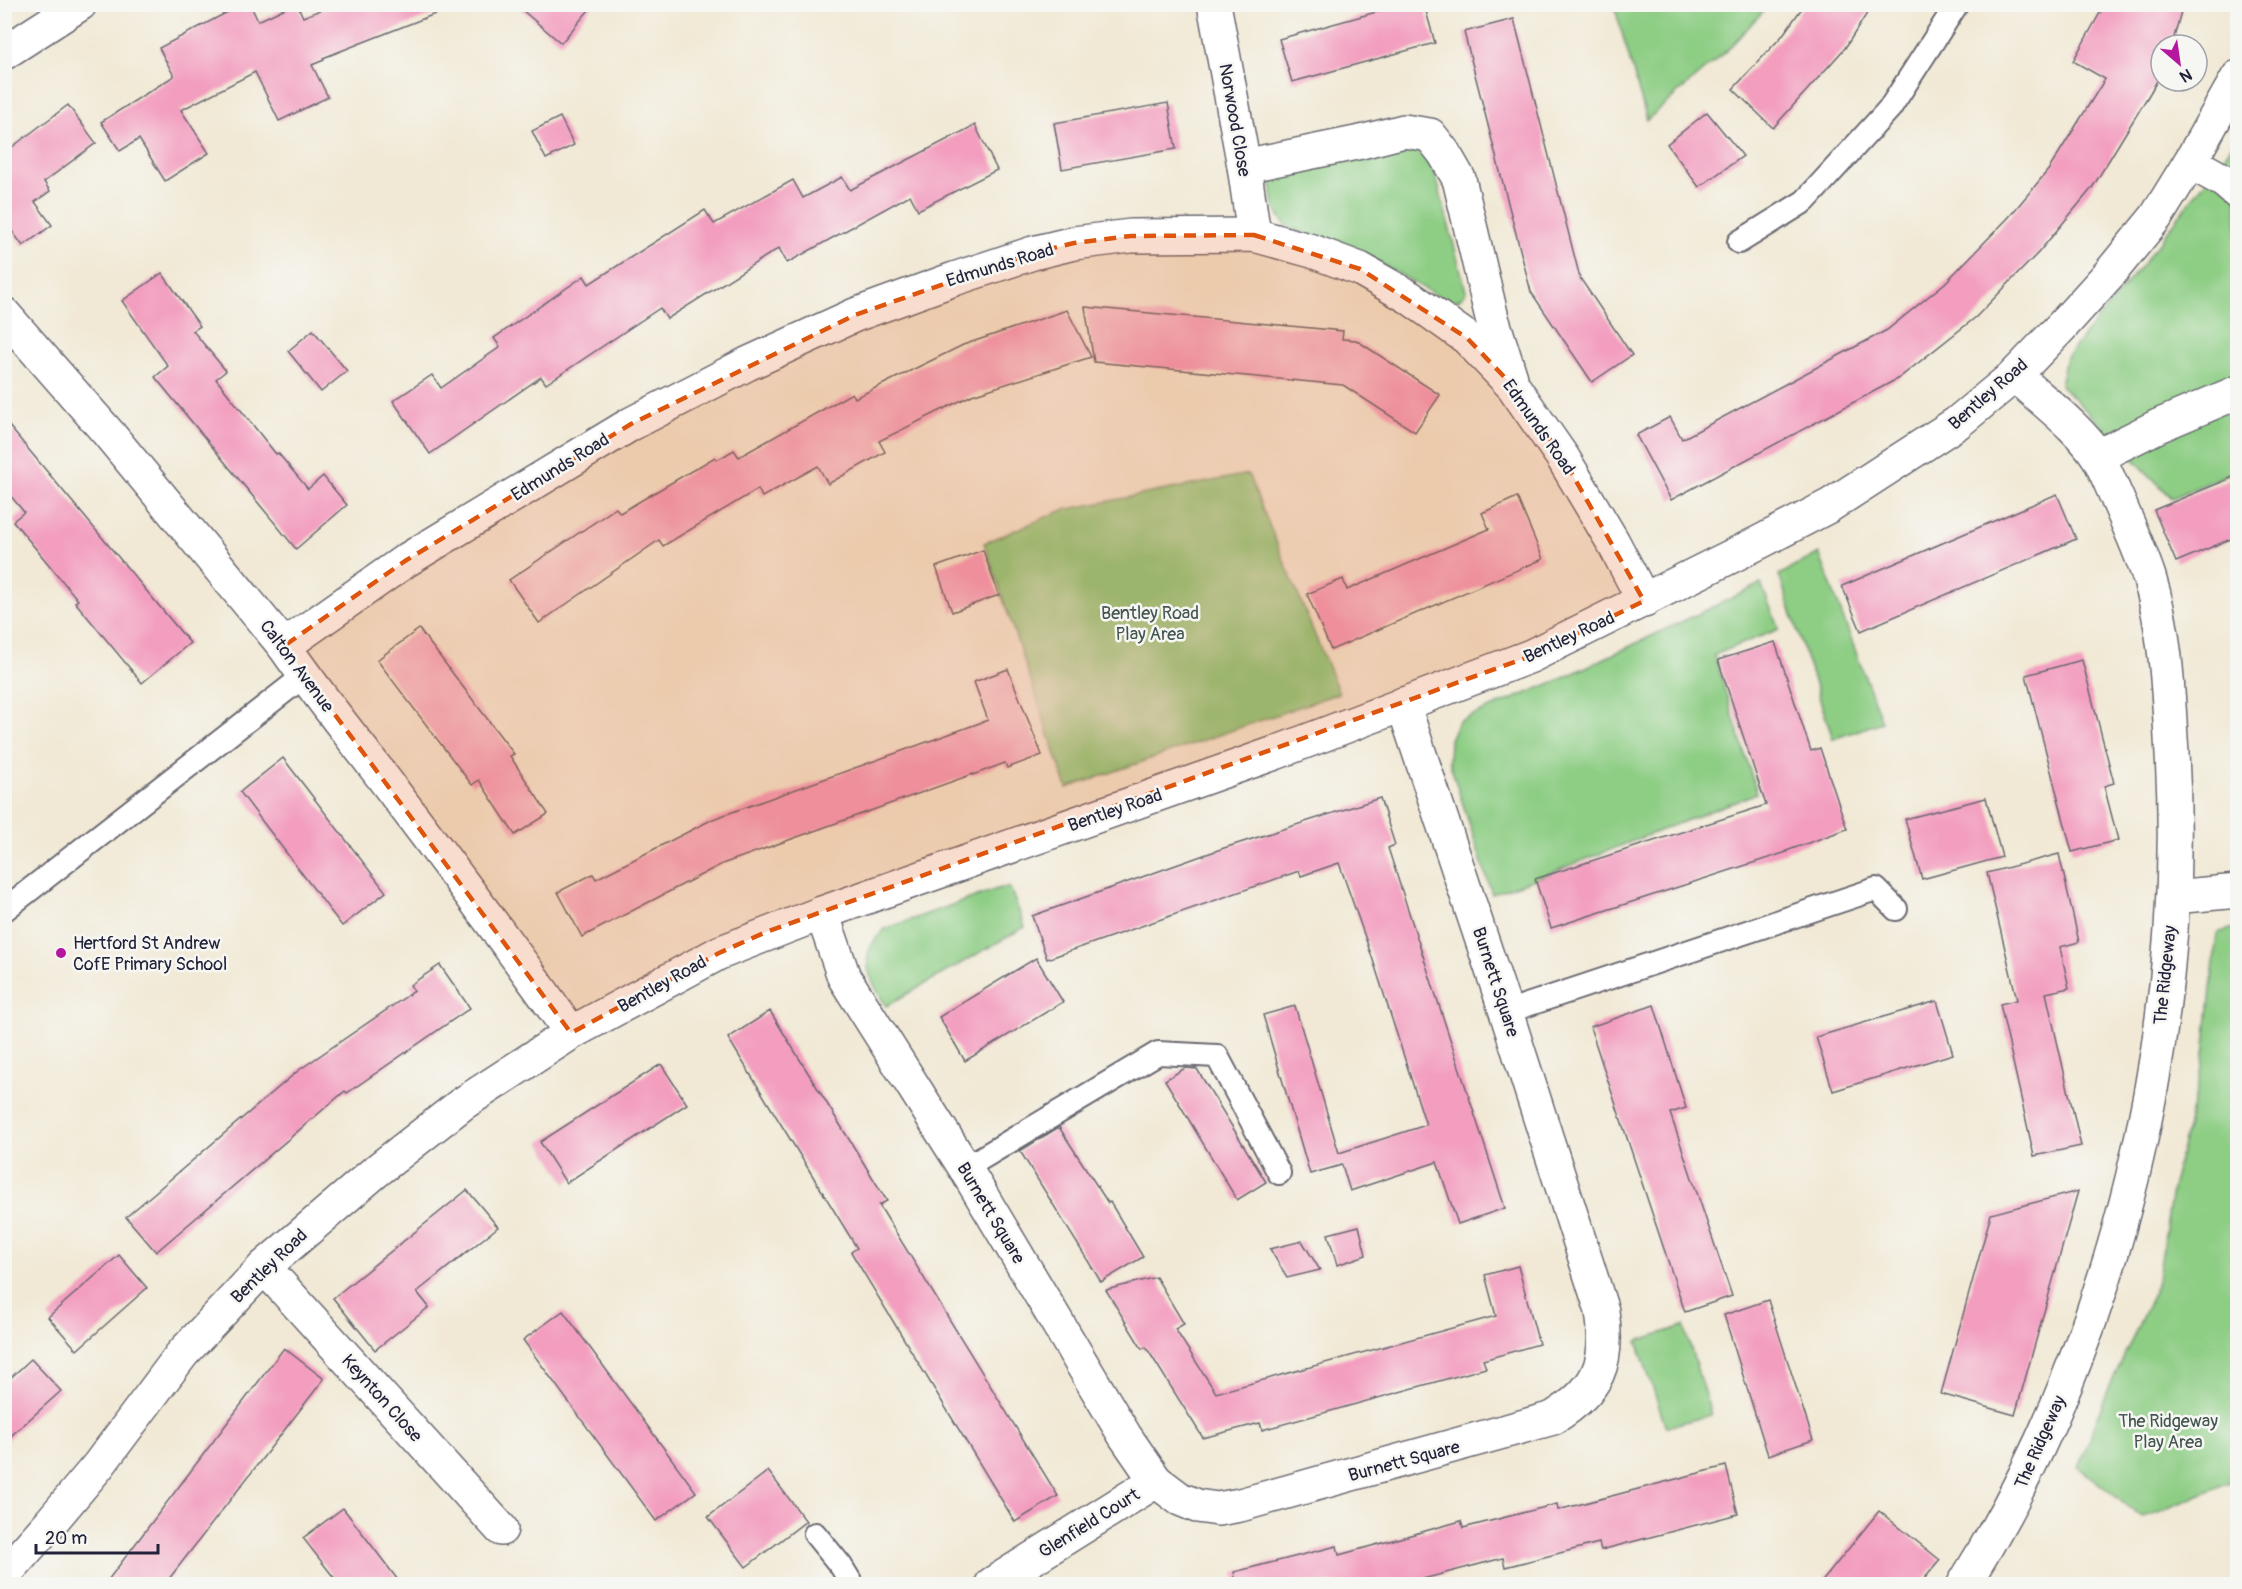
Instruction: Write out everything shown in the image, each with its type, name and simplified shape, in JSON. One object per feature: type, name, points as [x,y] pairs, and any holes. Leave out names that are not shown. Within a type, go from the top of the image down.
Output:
[{"type":"street","points":[[4,53],[80,4]]},
{"type":"street","name":"Norwood Close","points":[[1214,4],[1244,166],[1254,235]]},
{"type":"street","name":"Bentley Road","points":[[4,1575],[98,1466],[182,1354],[264,1267],[375,1172],[462,1104],[571,1033],[719,953],[766,932],[1115,811],[1531,656],[1829,506],[1957,423],[2014,375],[2110,273],[2156,217],[2238,77]]},
{"type":"street","points":[[1244,166],[1404,132],[1430,135],[1459,179],[1492,318],[1513,386]]},
{"type":"street","points":[[2190,162],[2238,193]]},
{"type":"street","name":"Edmunds Road","points":[[284,646],[405,561],[631,424],[747,364],[855,315],[1010,260],[1074,243],[1131,236],[1254,235],[1312,251],[1360,269],[1409,297],[1467,338],[1513,386],[1568,467],[1613,542],[1644,601]]},
{"type":"street","name":"Calton Avenue","points":[[4,314],[124,452],[284,646],[304,676],[396,794],[571,1033]]},
{"type":"street","name":"The Ridgeway","points":[[1964,1584],[2022,1485],[2079,1348],[2118,1235],[2144,1126],[2157,1051],[2173,897],[2174,775],[2169,705],[2160,625],[2149,578],[2098,456],[2081,436],[2014,375]]},
{"type":"street","points":[[2098,456],[2158,426],[2238,392]]},
{"type":"street","name":"Burnett Square","points":[[822,913],[843,977],[964,1168],[1125,1436],[1156,1481],[1180,1499],[1197,1506],[1218,1509],[1240,1505],[1553,1418],[1575,1404],[1594,1382],[1604,1357],[1606,1336],[1602,1311],[1506,1012],[1403,704]]},
{"type":"street","points":[[2173,897],[2238,891]]},
{"type":"street","name":"Keynton Close","points":[[264,1267],[501,1529]]},
{"type":"street","name":"Glenfield Court","points":[[992,1584],[1156,1481]]},
{"type":"lane","points":[[1738,242],[1805,201],[1890,108],[1957,4]]},
{"type":"lane","points":[[4,910],[304,676]]},
{"type":"lane","points":[[1506,1012],[1876,889],[1896,909]]},
{"type":"lane","points":[[964,1168],[1158,1053],[1217,1056],[1279,1173]]},
{"type":"lane","points":[[815,1534],[841,1566],[852,1584]]},
{"type":"highlighted area","points":[[1254,235],[1360,269],[1467,338],[1513,386],[1563,458],[1644,601],[1531,656],[766,932],[719,953],[571,1033],[284,646],[405,561],[631,424],[855,315],[1033,253],[1074,243],[1131,236]]},
{"type":"green space","points":[[1614,4],[1769,5],[1727,50],[1647,120]]},
{"type":"green space","points":[[2237,139],[2237,470],[2172,498],[2060,384],[2066,358],[2146,260]]},
{"type":"green space","points":[[1408,146],[1421,155],[1434,169],[1466,291],[1456,301],[1446,301],[1371,258],[1289,228],[1276,210],[1272,189],[1273,173]]},
{"type":"green space","name":"Bentley Road Play Area","points":[[1248,474],[1339,693],[1067,788],[984,543],[1063,510]]},
{"type":"green space","points":[[1819,553],[1882,722],[1833,739],[1779,575]]},
{"type":"green space","points":[[1761,584],[1779,629],[1714,655],[1757,793],[1492,894],[1449,761],[1450,739],[1459,721],[1561,679]]},
{"type":"green space","points":[[1000,888],[1010,888],[1025,927],[886,1006],[874,986],[868,967],[870,948],[885,929]]},
{"type":"green space","name":"The Ridgeway Play Area","points":[[2237,927],[2237,1479],[2142,1517],[2078,1467],[2109,1388],[2157,1285],[2173,1184],[2203,1064],[2217,933]]},
{"type":"green space","points":[[1684,1326],[1711,1415],[1666,1427],[1637,1341]]},
{"type":"building","points":[[243,4],[250,4],[258,21],[294,4],[297,4],[303,17],[335,4],[453,4],[453,7],[323,58],[324,60],[312,65],[328,97],[279,121],[255,72],[181,110],[209,153],[165,181],[139,139],[120,151],[101,122],[174,76],[159,48]]},
{"type":"building","points":[[515,4],[594,4],[561,43]]},
{"type":"building","points":[[1405,4],[1424,4],[1435,43],[1292,82],[1279,39]]},
{"type":"building","points":[[1805,4],[1873,4],[1845,48],[1773,128],[1733,89],[1782,36]]},
{"type":"building","points":[[2105,4],[2183,4],[2175,33],[2149,33],[2150,93],[2092,188],[2039,252],[1976,317],[1899,378],[1671,500],[1636,435],[1670,417],[1682,439],[1887,330],[1945,283],[2009,217],[2049,169],[2105,79],[2073,61]]},
{"type":"building","points":[[1514,19],[1580,278],[1632,355],[1592,382],[1531,292],[1464,32]]},
{"type":"building","points":[[1168,103],[1176,149],[1062,169],[1054,123]]},
{"type":"building","points":[[68,105],[96,143],[44,182],[50,191],[35,202],[52,225],[23,246],[7,224],[4,226],[4,153]]},
{"type":"building","points":[[1707,112],[1743,156],[1699,187],[1667,144]]},
{"type":"building","points":[[560,117],[574,145],[546,159],[532,131]]},
{"type":"building","points":[[975,125],[997,170],[918,210],[910,195],[787,263],[779,248],[667,319],[660,308],[546,384],[541,377],[430,454],[393,401],[432,375],[441,388],[500,347],[494,338],[584,276],[589,284],[705,210],[714,224],[793,180],[803,198],[842,177],[850,190]]},
{"type":"building","points":[[162,273],[200,326],[193,331],[226,371],[216,379],[276,454],[278,453],[308,489],[323,476],[347,505],[296,549],[155,377],[168,366],[122,301]]},
{"type":"building","points":[[1085,307],[1343,331],[1342,339],[1356,340],[1440,395],[1415,432],[1343,385],[1094,362]]},
{"type":"building","points":[[1067,310],[1091,357],[972,395],[879,441],[885,452],[828,484],[818,466],[762,497],[758,489],[663,546],[659,540],[539,623],[509,580],[616,508],[620,513],[715,457],[717,460],[734,450],[739,457],[852,393],[855,398],[963,345]]},
{"type":"building","points":[[313,330],[347,371],[321,392],[288,351]]},
{"type":"building","points":[[4,420],[190,643],[142,683],[75,602],[78,600],[13,521],[24,512],[4,488]]},
{"type":"building","points":[[2238,475],[2238,536],[2176,562],[2154,510]]},
{"type":"building","points":[[2057,494],[2076,539],[1861,631],[1842,586]]},
{"type":"building","points":[[1517,497],[1543,559],[1331,650],[1307,594],[1343,579],[1347,590],[1489,529],[1482,513]]},
{"type":"building","points":[[983,550],[999,595],[952,612],[936,567]]},
{"type":"building","points":[[419,629],[514,754],[510,756],[548,814],[515,835],[479,780],[472,785],[377,660]]},
{"type":"building","points":[[1775,642],[1811,751],[1820,748],[1847,829],[1787,852],[1551,928],[1535,879],[1766,805],[1718,660]]},
{"type":"building","points":[[2082,660],[2114,783],[2104,786],[2118,840],[2072,852],[2026,675]]},
{"type":"building","points":[[1008,669],[1042,755],[1007,768],[1005,763],[722,864],[582,937],[558,892],[593,874],[596,879],[713,819],[988,720],[974,682]]},
{"type":"building","points":[[283,758],[386,892],[342,926],[240,792]]},
{"type":"building","points":[[1380,798],[1395,845],[1388,848],[1505,1208],[1458,1224],[1437,1162],[1350,1191],[1342,1165],[1310,1174],[1263,1015],[1295,1006],[1339,1153],[1426,1125],[1339,863],[1301,876],[1299,871],[1047,959],[1032,916],[1221,849]]},
{"type":"building","points":[[1986,798],[2002,857],[1922,879],[1905,819]]},
{"type":"building","points":[[2059,854],[2079,942],[2060,947],[2069,988],[2046,993],[2081,1146],[2034,1156],[2000,1004],[2017,1000],[1987,873]]},
{"type":"building","points":[[1036,958],[1063,1002],[965,1061],[939,1017]]},
{"type":"building","points":[[440,965],[470,1008],[347,1093],[345,1091],[156,1252],[126,1217],[299,1070],[414,991],[410,985]]},
{"type":"building","points":[[1937,1001],[1953,1054],[1833,1091],[1816,1037]]},
{"type":"building","points":[[1654,1005],[1686,1108],[1670,1113],[1732,1296],[1685,1312],[1590,1027]]},
{"type":"building","points":[[770,1011],[887,1201],[879,1205],[1058,1496],[1015,1522],[851,1252],[857,1248],[728,1038]]},
{"type":"building","points":[[661,1064],[687,1104],[566,1183],[540,1142]]},
{"type":"building","points":[[1185,1068],[1197,1069],[1266,1182],[1237,1200],[1165,1080]]},
{"type":"building","points":[[1059,1127],[1108,1203],[1110,1202],[1143,1257],[1101,1282],[1020,1151]]},
{"type":"building","points":[[467,1190],[498,1227],[417,1292],[429,1307],[375,1350],[333,1298]]},
{"type":"building","points":[[2078,1191],[2015,1415],[1941,1394],[1991,1214]]},
{"type":"building","points":[[1359,1226],[1366,1255],[1337,1265],[1328,1234]]},
{"type":"building","points":[[1302,1241],[1320,1270],[1287,1278],[1270,1249]]},
{"type":"building","points":[[119,1255],[147,1288],[77,1350],[48,1317]]},
{"type":"building","points":[[1518,1266],[1539,1344],[1483,1360],[1486,1368],[1262,1430],[1260,1423],[1203,1438],[1146,1347],[1142,1349],[1106,1290],[1156,1277],[1184,1324],[1175,1329],[1216,1393],[1496,1316],[1485,1275]]},
{"type":"building","points":[[1768,1300],[1813,1440],[1768,1455],[1724,1315]]},
{"type":"building","points":[[563,1311],[696,1492],[656,1521],[523,1340]]},
{"type":"building","points":[[284,1348],[324,1379],[165,1584],[105,1584]]},
{"type":"building","points":[[31,1359],[61,1391],[4,1442],[4,1384]]},
{"type":"building","points":[[1726,1466],[1738,1514],[1601,1550],[1599,1543],[1505,1567],[1503,1558],[1404,1584],[1236,1584],[1234,1572],[1337,1546],[1339,1555],[1461,1521],[1463,1528],[1557,1504],[1558,1510]]},
{"type":"building","points":[[768,1471],[806,1521],[746,1567],[708,1517]]},
{"type":"building","points":[[343,1508],[401,1584],[339,1584],[303,1538]]},
{"type":"building","points":[[1879,1511],[1940,1560],[1920,1584],[1820,1584]]},
{"type":"place","name":"Hertford St Andrew CofE Primary School","points":[[61,953]]}]
